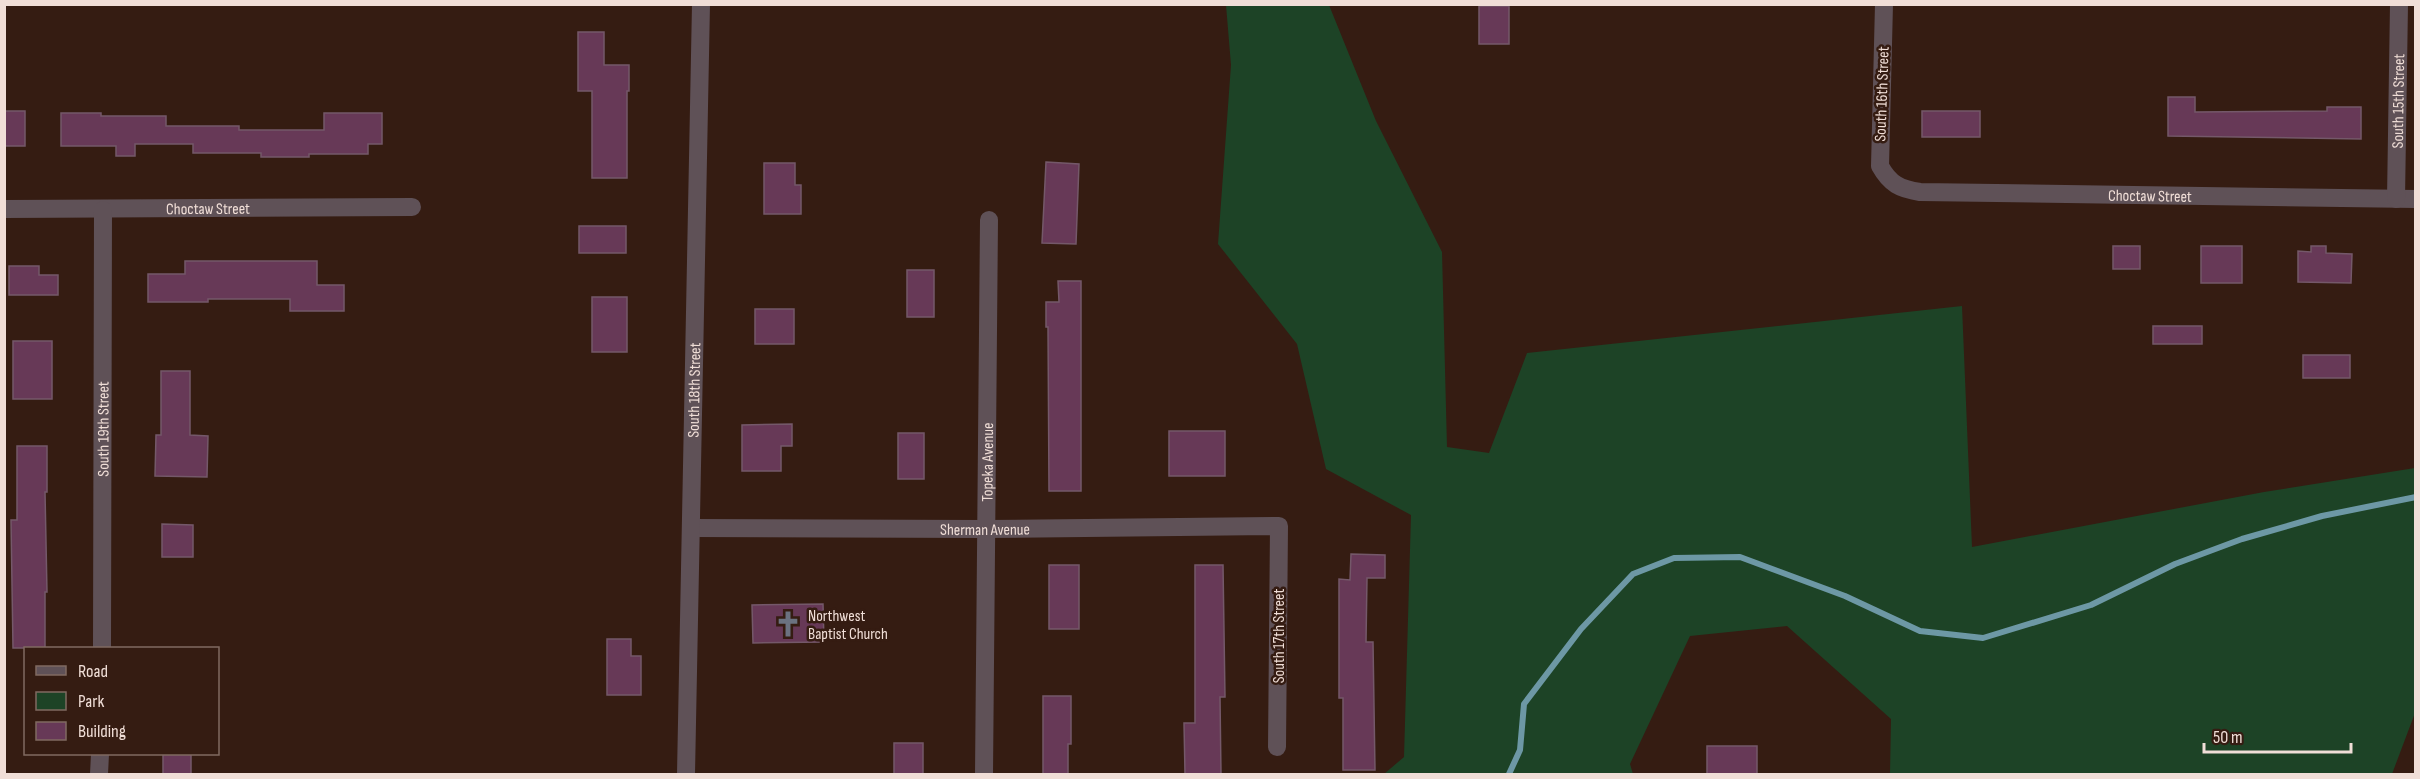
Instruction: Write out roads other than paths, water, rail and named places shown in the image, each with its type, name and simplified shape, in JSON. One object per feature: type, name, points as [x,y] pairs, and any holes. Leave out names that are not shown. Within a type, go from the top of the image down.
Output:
[{"type":"street","name":"South 18th Street","points":[[686,774],[701,4]]},
{"type":"street","name":"South 16th Street","points":[[1884,4],[1879,149],[1880,166],[1888,181]]},
{"type":"street","name":"South 15th Street","points":[[2396,199],[2399,4]]},
{"type":"street","name":"Choctaw Street","points":[[1888,181],[1902,190],[1920,192],[2415,199]]},
{"type":"street","name":"Choctaw Street","points":[[4,209],[412,207]]},
{"type":"street","name":"South 19th Street","points":[[102,647],[103,210]]},
{"type":"street","name":"Topeka Avenue","points":[[984,774],[989,220]]},
{"type":"street","name":"Sherman Avenue","points":[[691,528],[986,529],[1279,526]]},
{"type":"street","name":"South 17th Street","points":[[1277,747],[1279,526]]},
{"type":"street","points":[[99,774],[100,755]]},
{"type":"waterway","points":[[1509,774],[1520,750],[1524,704],[1581,629],[1633,574],[1674,558],[1740,557],[1845,596],[1920,631],[1983,638],[2091,605],[2175,564],[2242,539],[2322,516],[2416,497]]},
{"type":"place","name":"Northwest Baptist Church","points":[[788,624]]}]
